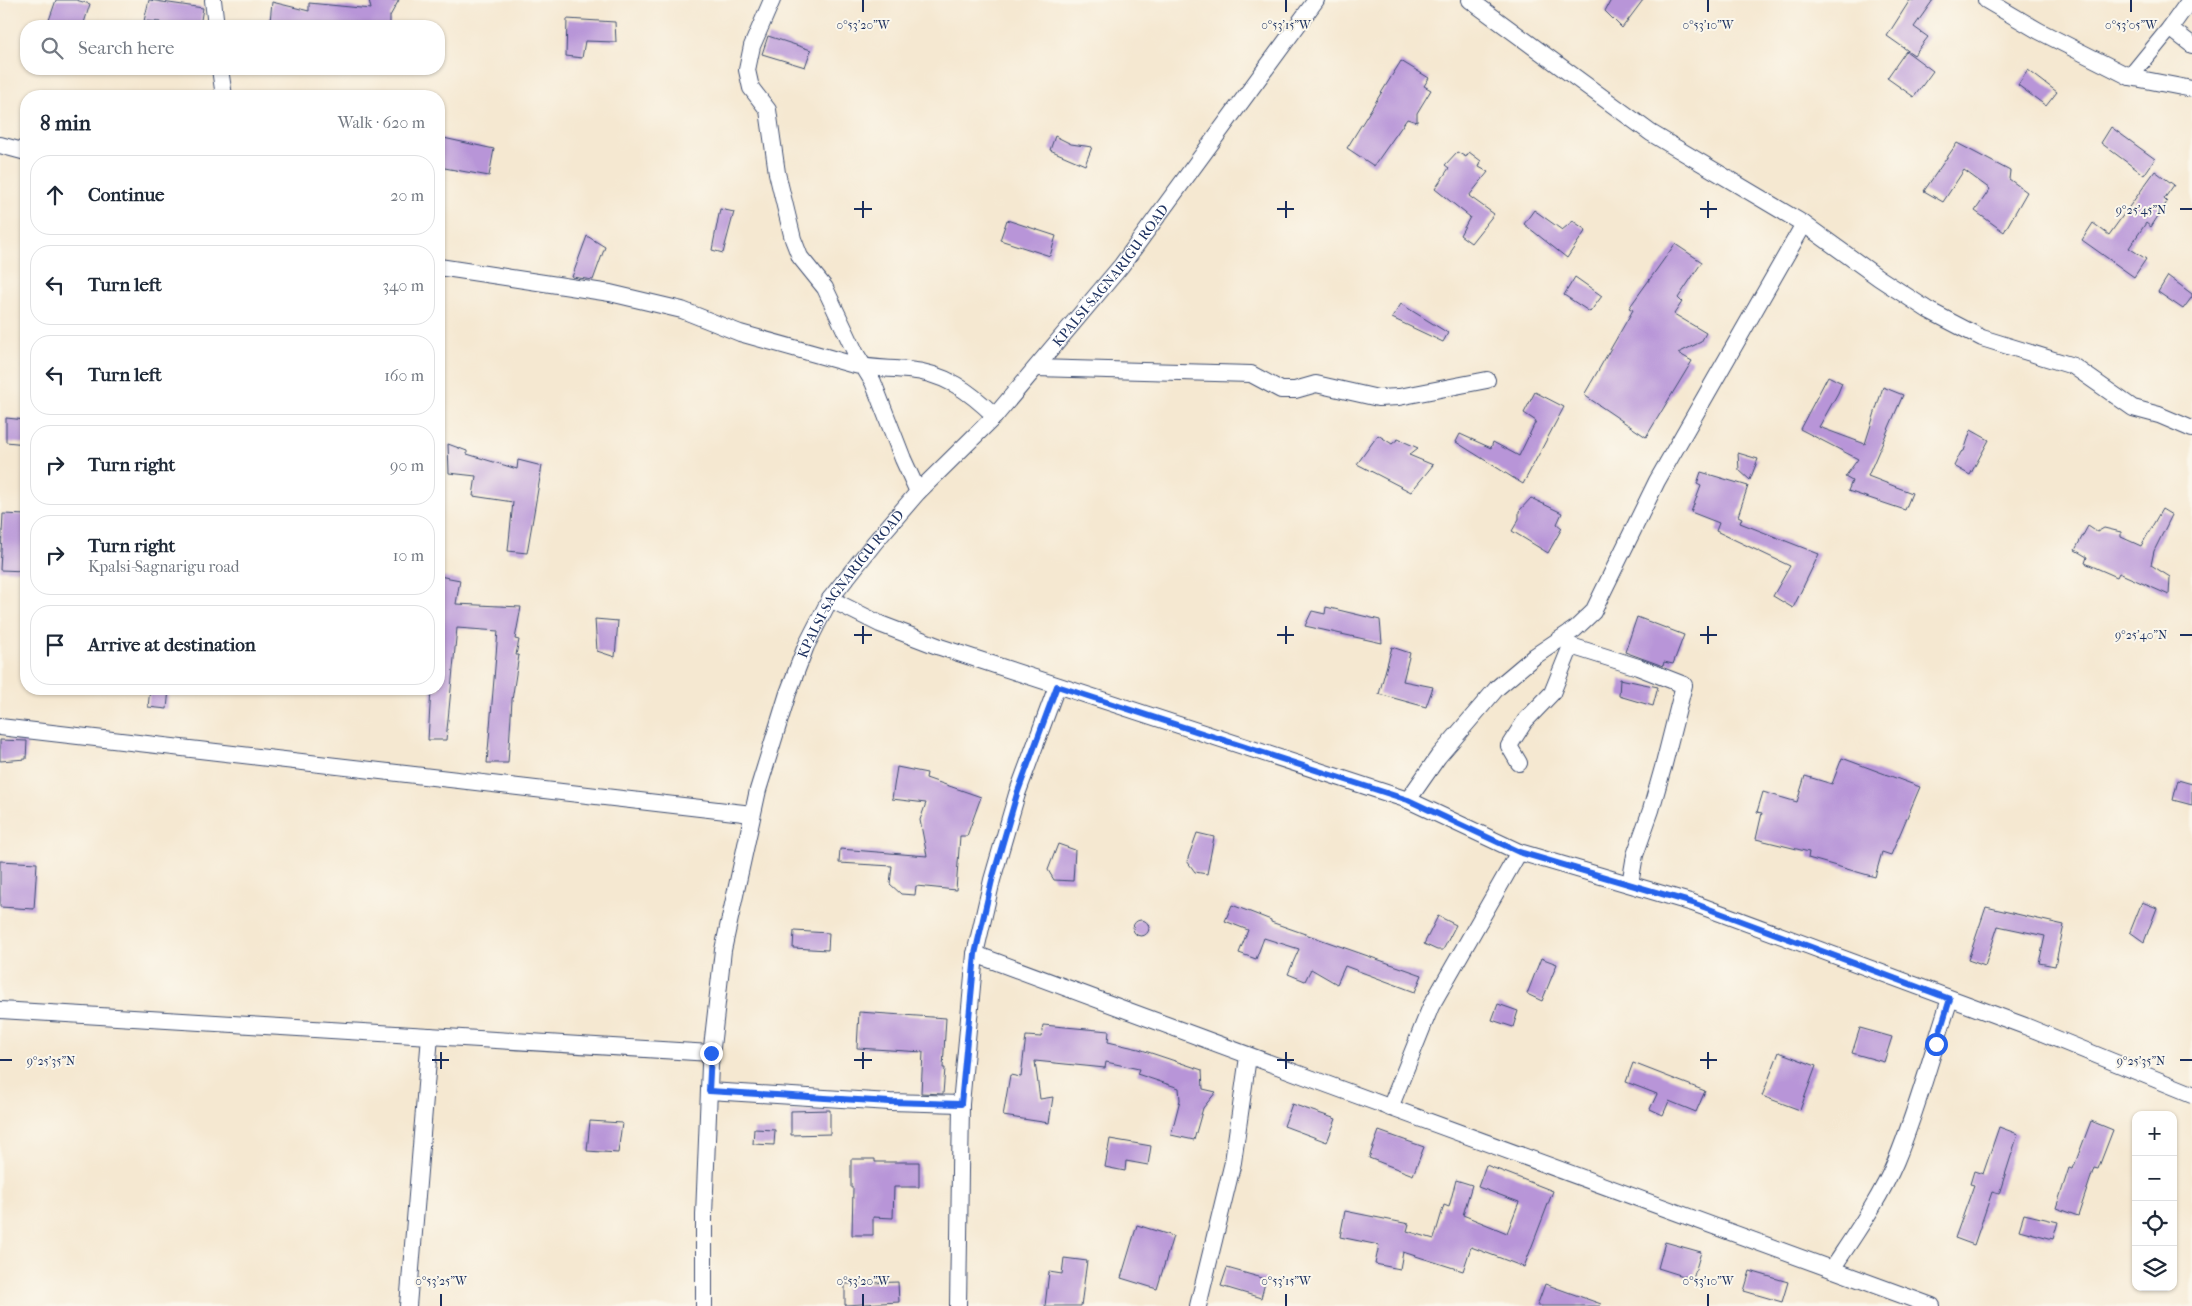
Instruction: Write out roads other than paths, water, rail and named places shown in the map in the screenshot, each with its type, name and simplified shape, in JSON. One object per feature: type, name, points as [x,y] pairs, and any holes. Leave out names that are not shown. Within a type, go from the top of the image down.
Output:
[{"type":"street","points":[[213,0],[215,20]]},
{"type":"street","points":[[772,0],[750,54],[747,70],[749,83],[768,110],[777,173],[792,239],[800,257],[825,288],[856,354],[877,390],[903,459],[918,492]]},
{"type":"street","name":"KPALSI-SAGNARIGU ROAD","points":[[704,1306],[704,1215],[711,1053],[724,950],[752,814],[788,693],[806,646],[830,599],[918,492],[995,416],[1121,266],[1316,0]]},
{"type":"street","points":[[1470,0],[1651,133],[1804,224],[1879,278],[1928,310],[1982,338],[2073,366],[2133,408],[2159,415],[2192,429]]},
{"type":"street","points":[[1986,0],[2039,32],[2130,77],[2192,89]]},
{"type":"street","points":[[2130,77],[2190,0]]},
{"type":"street","points":[[2170,28],[2192,45]]},
{"type":"street","points":[[221,75],[223,90]]},
{"type":"street","points":[[0,144],[20,150]]},
{"type":"street","points":[[1408,800],[1438,757],[1497,688],[1536,656],[1575,629],[1593,612],[1657,481],[1804,224]]},
{"type":"street","points":[[445,268],[610,293],[682,310],[740,333],[864,367],[918,371],[942,378],[971,394],[995,416]]},
{"type":"street","points":[[1036,368],[1251,374],[1281,390],[1295,390],[1316,384],[1378,398],[1399,397],[1486,380]]},
{"type":"street","points":[[830,599],[852,612],[888,627],[1057,686],[1408,800],[1519,852],[1693,903],[2034,1030],[2192,1094]]},
{"type":"street","points":[[1519,762],[1509,746],[1526,721],[1552,693],[1571,646],[1638,667],[1684,685],[1651,810],[1635,855],[1630,884]]},
{"type":"street","points":[[958,1306],[961,1104],[975,954],[992,880],[1017,794],[1057,686]]},
{"type":"street","points":[[0,727],[752,814]]},
{"type":"street","points":[[1390,1108],[1430,1006],[1519,852]]},
{"type":"street","points":[[975,954],[1248,1057],[1932,1306]]},
{"type":"street","points":[[1832,1269],[1864,1222],[1896,1162],[1926,1078],[1950,999]]},
{"type":"street","points":[[0,1010],[711,1053]]},
{"type":"street","points":[[408,1306],[430,1036]]},
{"type":"street","points":[[1198,1306],[1233,1162],[1248,1057]]},
{"type":"street","points":[[709,1091],[890,1102],[961,1104]]}]
